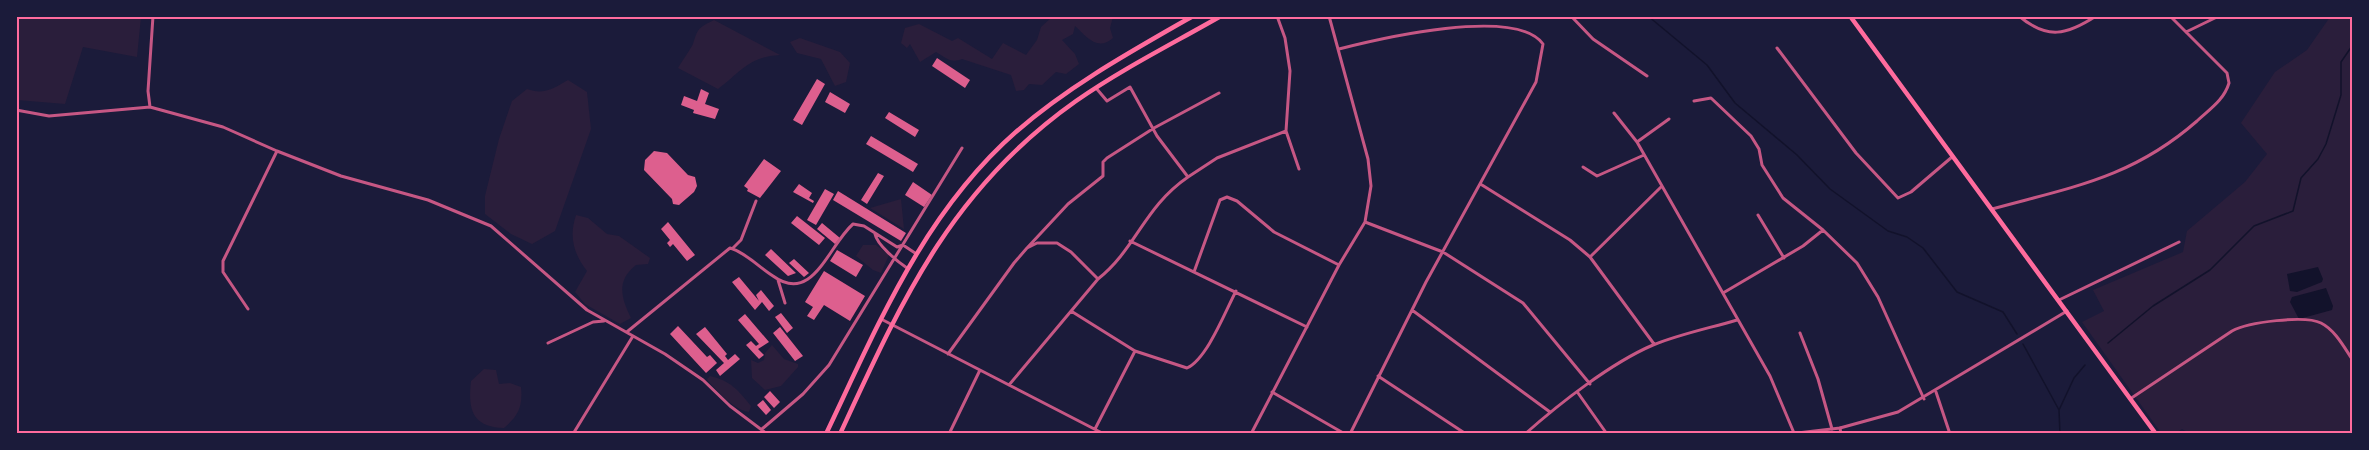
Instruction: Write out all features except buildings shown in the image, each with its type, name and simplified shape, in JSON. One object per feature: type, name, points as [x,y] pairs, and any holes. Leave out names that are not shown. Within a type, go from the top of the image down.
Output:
[{"type":"highway","points":[[826,434],[915,253],[960,192],[1016,133],[1040,112],[1111,64],[1193,16]]},
{"type":"highway","points":[[840,434],[892,324],[939,241],[970,200],[1025,142],[1096,88],[1221,16]]},
{"type":"highway","points":[[1850,16],[2156,434]]},
{"type":"street","points":[[150,107],[148,91],[153,16]]},
{"type":"street","points":[[1277,16],[1290,71],[1286,131],[1299,169]]},
{"type":"street","points":[[1251,434],[1339,265],[1365,222],[1371,186],[1368,159],[1329,16]]},
{"type":"street","points":[[1571,16],[1593,39],[1647,76]]},
{"type":"street","points":[[2019,16],[2037,30],[2060,33],[2096,16]]},
{"type":"street","points":[[1991,210],[2122,171],[2155,153],[2220,100],[2229,83],[2227,73],[2170,16]]},
{"type":"street","points":[[2186,32],[2219,16]]},
{"type":"street","points":[[1272,392],[1348,434],[1412,310],[1482,185],[1538,78],[1543,47],[1540,40],[1520,32],[1472,26],[1402,34],[1339,49]]},
{"type":"street","points":[[1777,48],[1850,145],[1891,193],[1898,198],[1911,192],[1952,157]]},
{"type":"street","points":[[1096,88],[1107,101],[1130,87],[1154,128],[1188,177]]},
{"type":"street","points":[[948,354],[1027,248],[1068,204],[1103,176],[1102,162],[1154,128],[1219,93]]},
{"type":"street","points":[[1694,101],[1711,98],[1751,136],[1759,149],[1762,165],[1783,198],[1823,230],[1857,264],[1875,291],[1924,399]]},
{"type":"street","points":[[16,110],[49,116],[150,107],[223,127],[341,176],[428,200],[476,218],[497,231],[587,310],[628,331],[703,380],[730,406],[767,434]]},
{"type":"street","points":[[1614,113],[1637,142],[1770,376],[1794,433]]},
{"type":"street","points":[[1637,142],[1669,119]]},
{"type":"street","points":[[1009,385],[1098,279],[1112,267],[1151,210],[1174,186],[1217,158],[1286,131]]},
{"type":"street","points":[[762,429],[803,394],[827,368],[962,148]]},
{"type":"street","points":[[248,309],[223,272],[223,261],[277,151]]},
{"type":"street","points":[[1583,167],[1597,176],[1644,155]]},
{"type":"street","points":[[1482,185],[1570,240],[1590,257],[1654,345]]},
{"type":"street","points":[[1590,257],[1661,186]]},
{"type":"street","points":[[1194,272],[1220,200],[1227,197],[1237,201],[1274,232],[1339,265]]},
{"type":"street","points":[[628,331],[741,240],[756,201]]},
{"type":"street","points":[[1758,215],[1784,258]]},
{"type":"street","points":[[1365,222],[1443,252],[1523,303],[1590,384]]},
{"type":"street","points":[[733,248],[778,280],[795,285],[805,283],[853,224],[864,226],[897,247],[903,245]]},
{"type":"street","points":[[1723,293],[1784,258],[1823,230]]},
{"type":"street","points":[[875,234],[876,239],[894,259],[907,268]]},
{"type":"street","points":[[1130,241],[1307,327]]},
{"type":"street","points":[[2059,300],[2179,242]]},
{"type":"street","points":[[1027,248],[1037,243],[1057,243],[1071,252],[1098,279]]},
{"type":"street","points":[[903,245],[915,253]]},
{"type":"street","points":[[778,280],[785,303]]},
{"type":"street","points":[[1071,311],[1134,351],[1187,368],[1193,365],[1209,343],[1236,291]]},
{"type":"street","points":[[1412,310],[1550,412]]},
{"type":"street","points":[[1789,434],[1840,428],[1877,419],[1924,399],[1999,349],[2067,311]]},
{"type":"street","points":[[881,319],[1104,434]]},
{"type":"street","points":[[1525,434],[1550,412],[1623,361],[1654,345],[1738,320]]},
{"type":"street","points":[[548,343],[593,322],[606,321]]},
{"type":"street","points":[[2130,399],[2232,331],[2249,324],[2317,321],[2333,333],[2352,359]]},
{"type":"street","points":[[1800,333],[1818,380],[1832,429]]},
{"type":"street","points":[[573,434],[633,336]]},
{"type":"street","points":[[1095,429],[1134,351]]},
{"type":"street","points":[[949,434],[980,370]]},
{"type":"street","points":[[1378,376],[1466,434]]},
{"type":"street","points":[[1936,392],[1950,434]]},
{"type":"street","points":[[1578,393],[1607,434]]},
{"type":"street","points":[[1840,428],[1841,434]]},
{"type":"shaded area","points":[[16,17],[141,17],[137,57],[83,47],[65,104],[17,100]]},
{"type":"shaded area","points":[[1052,17],[1113,17],[1110,28],[1113,38],[1107,42],[1097,43],[1075,26],[1073,34],[1062,40],[1075,54],[1079,64],[1066,74],[1056,72],[1042,85],[1029,84],[1024,90],[1016,91],[1011,75],[962,59],[951,60],[936,52],[920,62],[910,44],[907,48],[901,43],[905,28],[919,24],[952,41],[958,38],[992,59],[1003,43],[1026,55],[1037,40],[1041,27]]},
{"type":"shaded area","points":[[2330,17],[2352,17],[2352,383],[2350,391],[2352,433],[2191,434],[2182,429],[2176,433],[2161,433],[2082,322],[2104,311],[2093,290],[2183,252],[2187,231],[2245,182],[2267,154],[2241,123],[2275,72],[2307,50]]},
{"type":"shaded area","points":[[714,20],[780,55],[753,62],[718,89],[678,68],[692,46],[699,29]]},
{"type":"shaded area","points":[[800,38],[840,52],[850,63],[846,82],[835,86],[821,59],[797,53],[790,42]]},
{"type":"shaded area","points":[[568,80],[587,92],[591,129],[555,231],[532,244],[511,234],[485,214],[485,196],[499,139],[512,101],[527,89],[548,90]]},
{"type":"shaded area","points":[[901,199],[904,229],[870,208]]},
{"type":"shaded area","points":[[576,215],[588,218],[607,234],[619,236],[650,258],[648,264],[636,265],[625,277],[622,290],[631,318],[620,324],[585,304],[575,292],[587,271],[578,258],[574,244],[573,230]]},
{"type":"shaded area","points":[[863,245],[876,245],[889,255],[881,273],[873,270],[856,256]]},
{"type":"shaded area","points":[[2318,267],[2322,282],[2297,292],[2290,291],[2287,274]]},
{"type":"shaded area","points":[[2326,288],[2333,306],[2332,310],[2299,319],[2290,302],[2292,297]]},
{"type":"shaded area","points":[[772,345],[784,359],[798,364],[798,367],[781,386],[765,390],[752,378],[751,360],[758,363],[764,360],[765,353]]},
{"type":"shaded area","points":[[484,369],[496,370],[499,384],[510,383],[521,387],[518,410],[504,428],[484,424],[478,420],[471,407],[471,381]]},
{"type":"shaded area","points":[[710,376],[729,383],[738,391],[751,406],[749,412],[733,405],[723,396],[707,379]]},
{"type":"waterway","points":[[1648,16],[1707,65],[1735,103],[1797,155],[1830,189],[1888,231],[1907,237],[1923,248],[1957,292],[2003,312],[2017,334]]},
{"type":"waterway","points":[[2108,343],[2153,306],[2210,270],[2254,226],[2293,211],[2301,178],[2318,159],[2326,144],[2341,95],[2341,62],[2352,46]]},
{"type":"waterway","points":[[2023,344],[2059,410],[2060,434]]},
{"type":"waterway","points":[[2059,410],[2074,378],[2085,365]]}]
